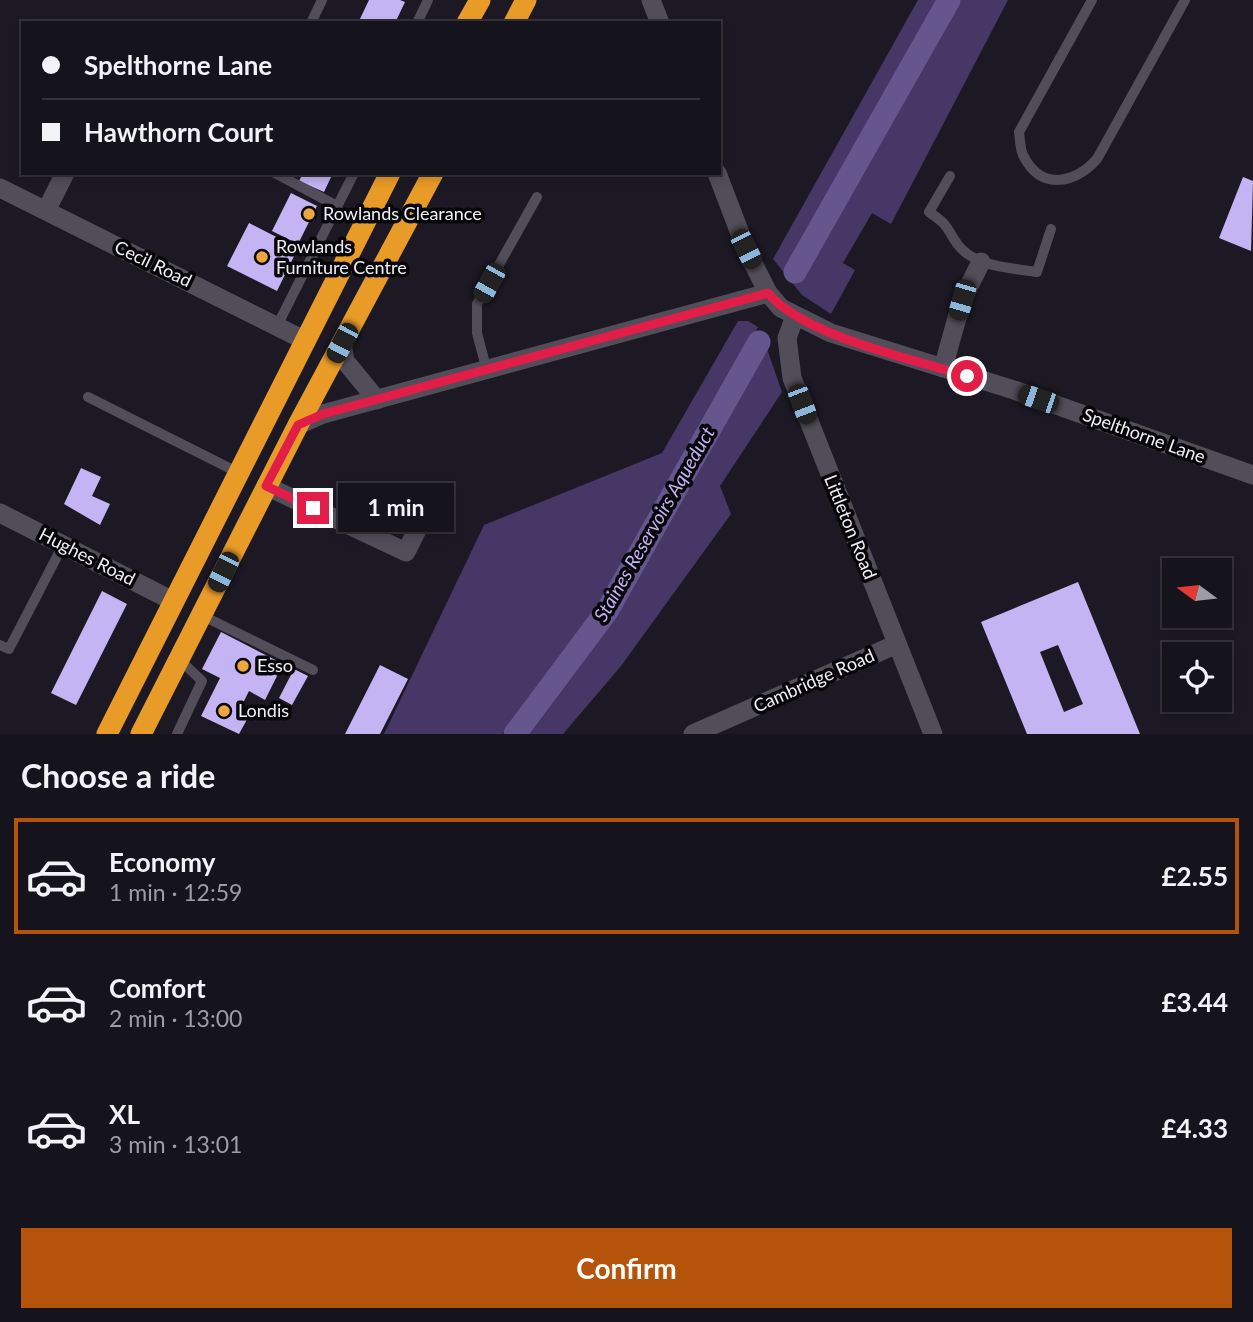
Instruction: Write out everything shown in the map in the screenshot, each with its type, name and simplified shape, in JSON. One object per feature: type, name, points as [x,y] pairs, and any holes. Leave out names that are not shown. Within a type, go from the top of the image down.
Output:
[{"type":"highway","points":[[468,21],[480,0]]},
{"type":"highway","points":[[515,21],[526,0]]},
{"type":"highway","points":[[107,734],[389,175]]},
{"type":"highway","points":[[141,734],[266,486],[432,175]]},
{"type":"street","points":[[46,211],[64,175]]},
{"type":"street","name":"Spelthorne Lane","points":[[718,175],[746,249],[768,293],[780,308],[831,332],[1253,475]]},
{"type":"street","name":"Cecil Road","points":[[0,188],[306,341]]},
{"type":"street","points":[[943,368],[962,300],[981,262]]},
{"type":"street","points":[[298,425],[377,400],[768,293]]},
{"type":"street","name":"Littleton Road","points":[[795,316],[787,338],[792,378],[933,734]]},
{"type":"street","points":[[342,343],[345,361],[377,400]]},
{"type":"street","points":[[266,486],[406,552],[416,530]]},
{"type":"street","name":"Hughes Road","points":[[0,513],[173,601]]},
{"type":"street","name":"Cambridge Road","points":[[693,734],[897,644]]},
{"type":"lane","points":[[312,21],[322,0]]},
{"type":"lane","points":[[418,21],[428,0]]},
{"type":"lane","points":[[1092,0],[1019,132],[1022,155],[1037,171],[1053,180],[1069,181],[1083,174],[1097,159],[1185,0]]},
{"type":"lane","points":[[279,175],[337,206]]},
{"type":"lane","points":[[278,326],[353,175]]},
{"type":"lane","points":[[950,176],[929,212],[949,226],[959,246],[981,262],[1037,272],[1051,229]]},
{"type":"lane","points":[[487,371],[477,333],[477,304],[537,197]]},
{"type":"lane","points":[[88,397],[239,473]]},
{"type":"lane","points":[[0,645],[9,649],[63,545]]},
{"type":"lane","points":[[201,615],[313,670]]},
{"type":"lane","points":[[177,734],[202,681],[179,659]]},
{"type":"shaded area","points":[[918,0],[1008,0],[891,224],[872,213],[843,263],[855,270],[831,314],[802,295],[773,259]]},
{"type":"shaded area","points":[[738,321],[748,321],[758,327],[637,542],[574,641],[502,734],[384,734],[484,525],[662,453]]},
{"type":"shaded area","points":[[766,346],[782,392],[720,486],[731,514],[621,666],[563,734],[522,734],[611,615]]},
{"type":"building","points":[[369,0],[405,2],[396,21],[359,21]]},
{"type":"building","points":[[302,175],[332,175],[324,192],[299,181]]},
{"type":"building","points":[[1243,177],[1253,181],[1251,251],[1219,238]]},
{"type":"building","points":[[291,193],[317,206],[298,244],[272,231]]},
{"type":"building","name":"Rowlands Furniture Centre","points":[[249,223],[298,248],[277,291],[227,266]]},
{"type":"building","points":[[81,468],[101,477],[92,496],[110,504],[100,525],[64,504]]},
{"type":"building","points":[[1078,582],[1140,734],[1027,734],[981,622]],"holes":[[[1058,645],[1083,704],[1064,712],[1040,652]]]},
{"type":"building","points":[[102,591],[127,604],[76,705],[51,693]]},
{"type":"building","name":"Esso","points":[[221,632],[283,664],[265,700],[249,691],[240,709],[250,714],[239,734],[201,716],[220,678],[202,669]]},
{"type":"building","points":[[380,665],[408,679],[380,734],[345,734]]},
{"type":"building","points":[[294,669],[308,676],[292,705],[279,698]]},
{"type":"waterway","name":"Staines Reservoirs Aqueduct","points":[[795,272],[949,0]]},
{"type":"waterway","name":"Staines Reservoirs Aqueduct","points":[[515,734],[607,611],[759,342]]},
{"type":"place","name":"Rowlands Clearance","points":[[309,214]]},
{"type":"place","name":"Rowlands Furniture Centre","points":[[262,257]]},
{"type":"place","name":"Esso","points":[[243,666]]},
{"type":"place","name":"Londis","points":[[224,711]]},
{"type":"route","points":[[313,508],[266,486],[298,425],[323,414],[768,293],[780,308],[831,332],[967,376]]}]
